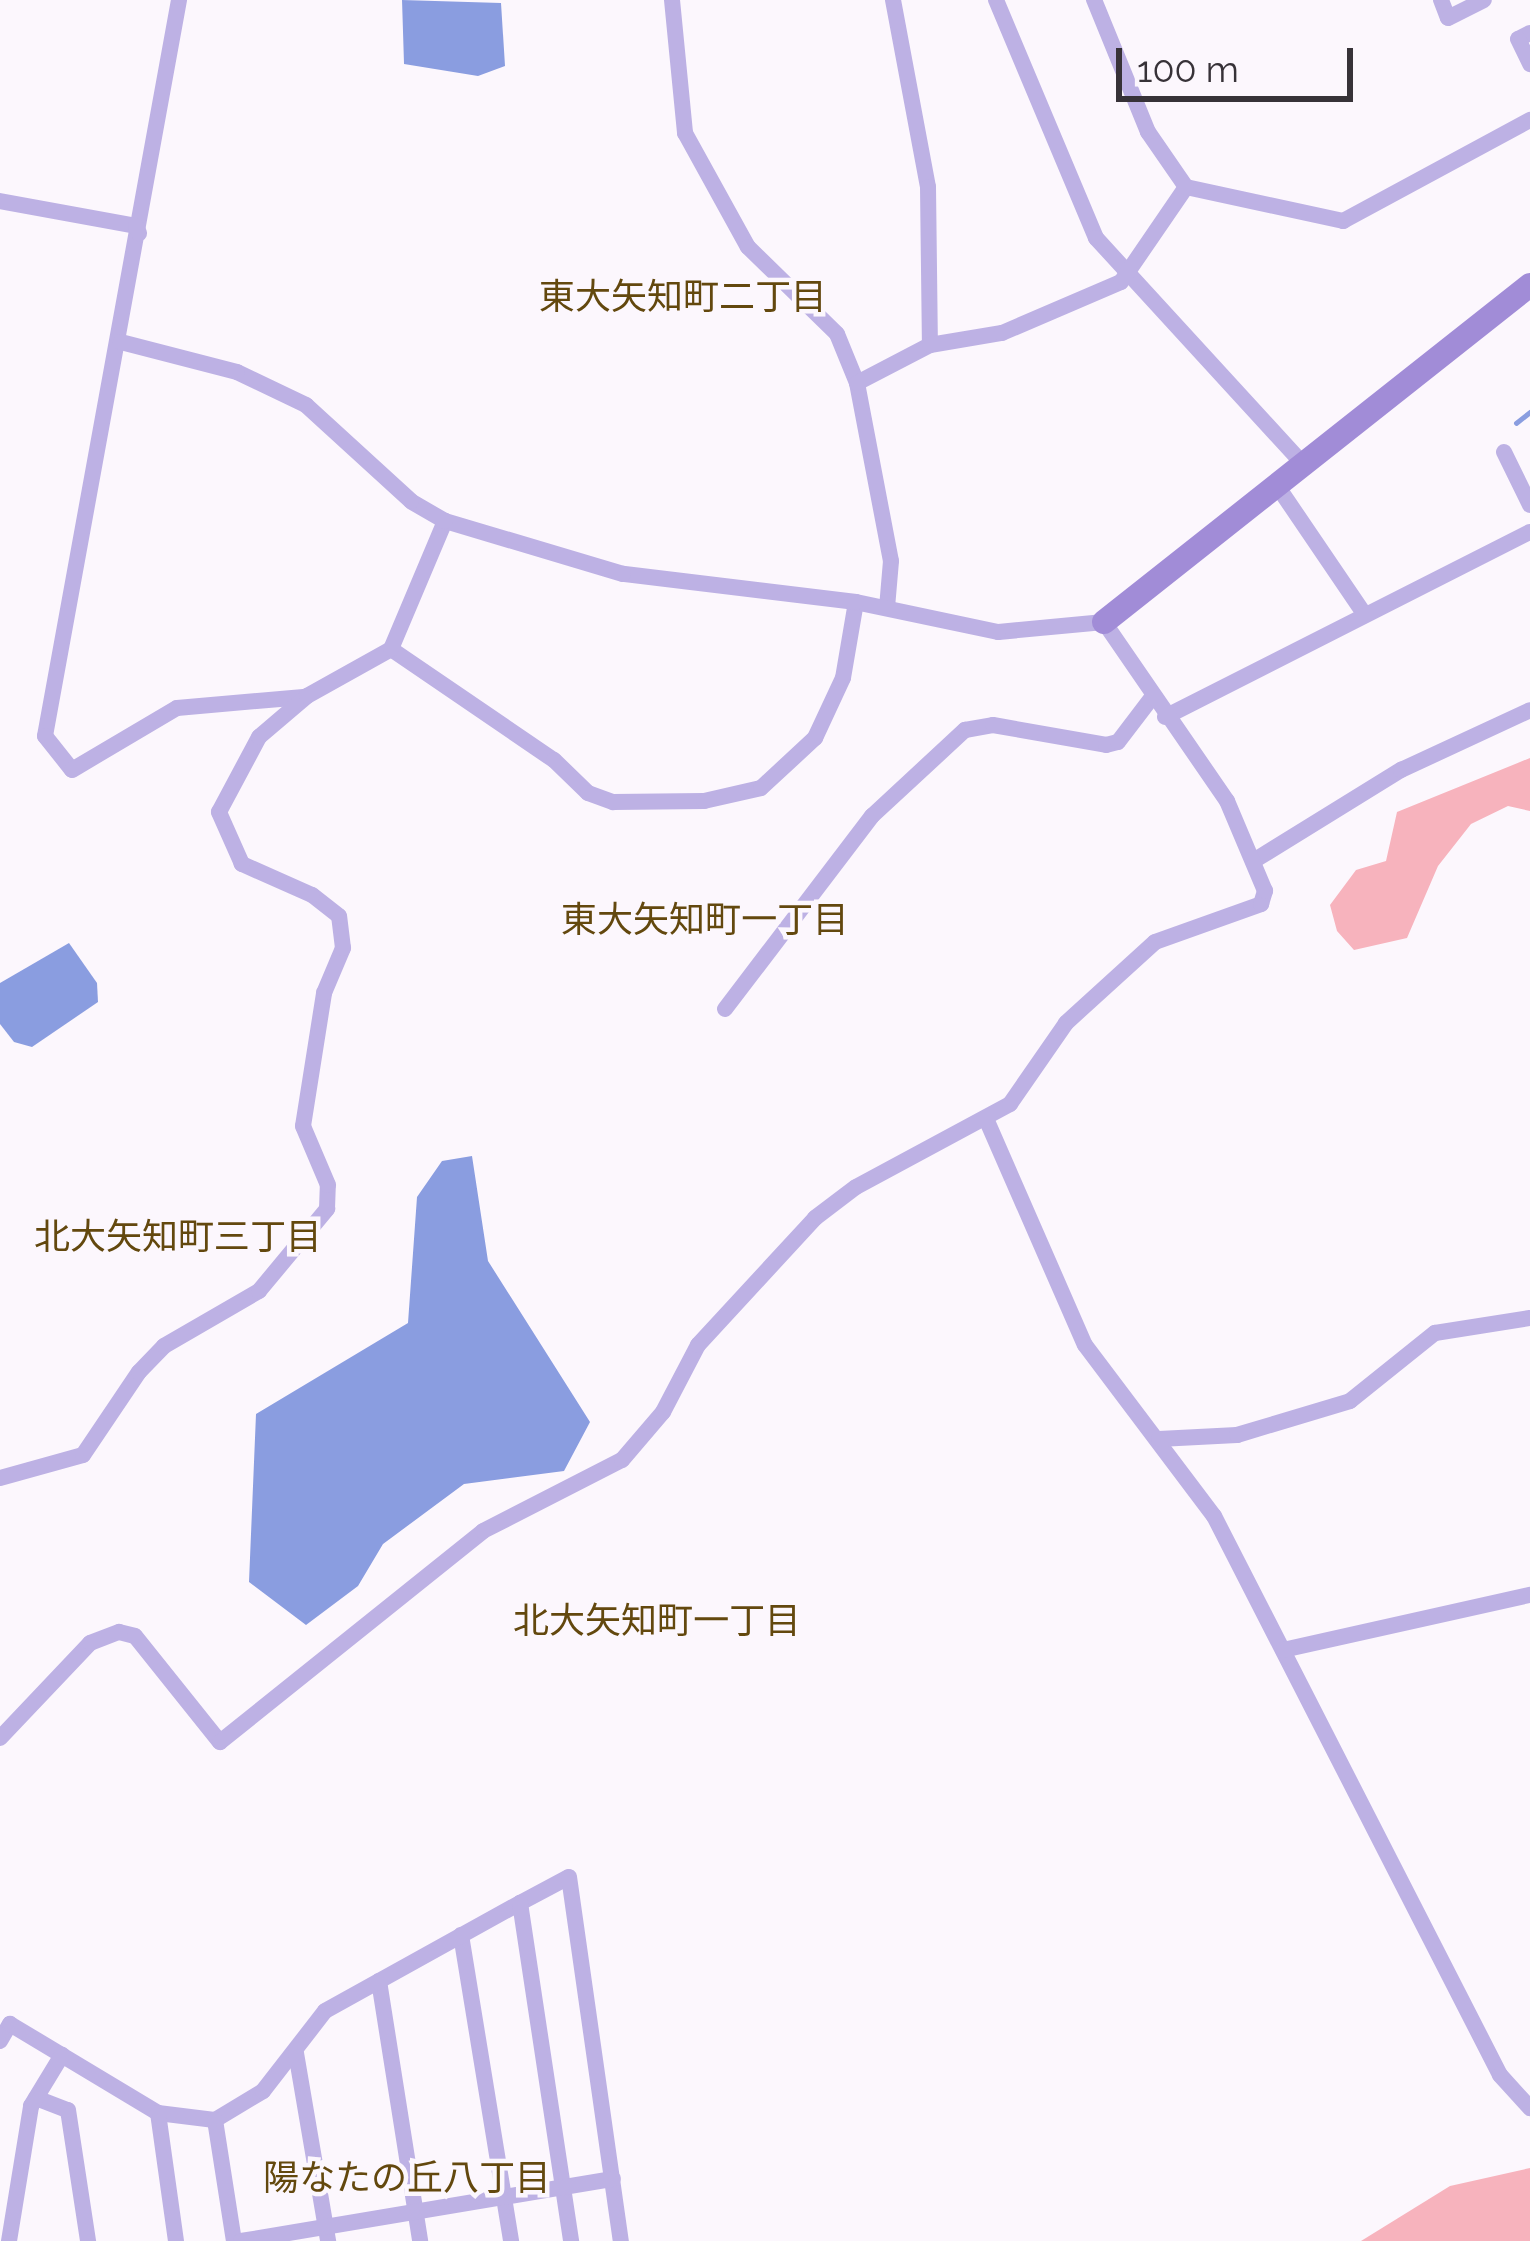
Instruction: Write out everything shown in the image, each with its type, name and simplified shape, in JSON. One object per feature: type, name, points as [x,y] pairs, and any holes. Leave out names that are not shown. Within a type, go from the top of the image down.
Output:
[{"type":"street","points":[[179,0],[121,342],[45,736],[72,770],[177,708],[307,697]]},
{"type":"street","points":[[673,0],[685,133],[748,247],[837,334],[857,383],[891,561],[887,608]]},
{"type":"street","points":[[893,0],[928,187],[930,345]]},
{"type":"street","points":[[996,0],[1091,228],[1124,274],[1302,463]]},
{"type":"street","points":[[1094,0],[1148,132],[1186,187],[1343,220],[1530,120]]},
{"type":"street","points":[[1441,0],[1448,18],[1484,0]]},
{"type":"street","points":[[1530,33],[1518,39],[1530,64]]},
{"type":"street","points":[[857,383],[930,345],[1002,333],[1121,282],[1186,187]]},
{"type":"street","points":[[0,201],[136,226],[139,232]]},
{"type":"street","points":[[121,342],[237,372],[306,405],[411,501],[445,521],[649,580],[856,602],[998,632],[1104,622],[1530,285]]},
{"type":"street","points":[[1504,452],[1530,505]]},
{"type":"street","points":[[1276,484],[1365,616]]},
{"type":"street","points":[[0,1478],[83,1455],[139,1372],[194,1326],[259,1291],[327,1209],[328,1185],[303,1126],[324,993],[343,948],[339,916],[312,895],[242,864],[219,812],[260,737],[307,697],[391,649],[445,521]]},
{"type":"street","points":[[1165,717],[1530,532]]},
{"type":"street","points":[[391,649],[554,760],[588,793],[614,802],[704,801],[760,788],[815,738],[843,678],[856,602]]},
{"type":"street","points":[[0,1738],[89,1643],[119,1632],[135,1636],[220,1742],[483,1531],[622,1460],[663,1412],[698,1345],[815,1218],[870,1179],[987,1121],[1019,1094],[1077,1010],[1154,942],[1261,904],[1265,891],[1256,860],[1216,784],[1165,717],[1104,622]]},
{"type":"street","points":[[725,1010],[872,816],[965,730],[993,725],[1106,745],[1118,742],[1153,696]]},
{"type":"street","points":[[1256,860],[1401,770],[1530,710]]},
{"type":"street","points":[[987,1121],[1091,1357],[1160,1439],[1214,1516],[1500,2075],[1530,2108]]},
{"type":"street","points":[[1160,1439],[1238,1435],[1350,1401],[1436,1334],[1530,1318]]},
{"type":"street","points":[[1283,1650],[1530,1595]]},
{"type":"street","points":[[0,2041],[10,2024],[158,2113],[215,2120],[263,2091],[325,2011],[569,1877],[621,2241]]},
{"type":"street","points":[[520,1903],[571,2241]]},
{"type":"street","points":[[461,1935],[511,2241]]},
{"type":"street","points":[[379,1981],[420,2241]]},
{"type":"street","points":[[296,2053],[327,2234]]},
{"type":"street","points":[[9,2241],[36,2098],[62,2055]]},
{"type":"street","points":[[36,2098],[68,2110],[88,2241]]},
{"type":"street","points":[[158,2113],[176,2241]]},
{"type":"street","points":[[215,2120],[237,2241],[327,2234],[416,2213],[613,2179]]},
{"type":"shaded area","points":[[1530,758],[1530,811],[1508,806],[1471,824],[1438,866],[1407,938],[1354,950],[1337,931],[1330,905],[1356,870],[1386,861],[1397,812]]},
{"type":"shaded area","points":[[1530,2168],[1530,2241],[1361,2241],[1450,2186]]},
{"type":"water","points":[[402,0],[501,3],[505,66],[478,76],[404,64]]},
{"type":"water","points":[[69,943],[97,983],[98,1002],[32,1047],[14,1042],[0,1024],[0,983]]},
{"type":"water","points":[[472,1156],[488,1261],[590,1422],[564,1471],[464,1484],[383,1544],[358,1586],[306,1625],[249,1582],[256,1414],[408,1323],[417,1197],[442,1161]]},
{"type":"waterway","points":[[1516,423],[1530,412]]},
{"type":"district","name":"東大矢知町二丁目","points":[[683,297]]},
{"type":"district","name":"東大矢知町一丁目","points":[[705,920]]},
{"type":"district","name":"北大矢知町三丁目","points":[[178,1237]]},
{"type":"district","name":"北大矢知町一丁目","points":[[657,1621]]},
{"type":"district","name":"陽なたの丘八丁目","points":[[407,2178]]}]
